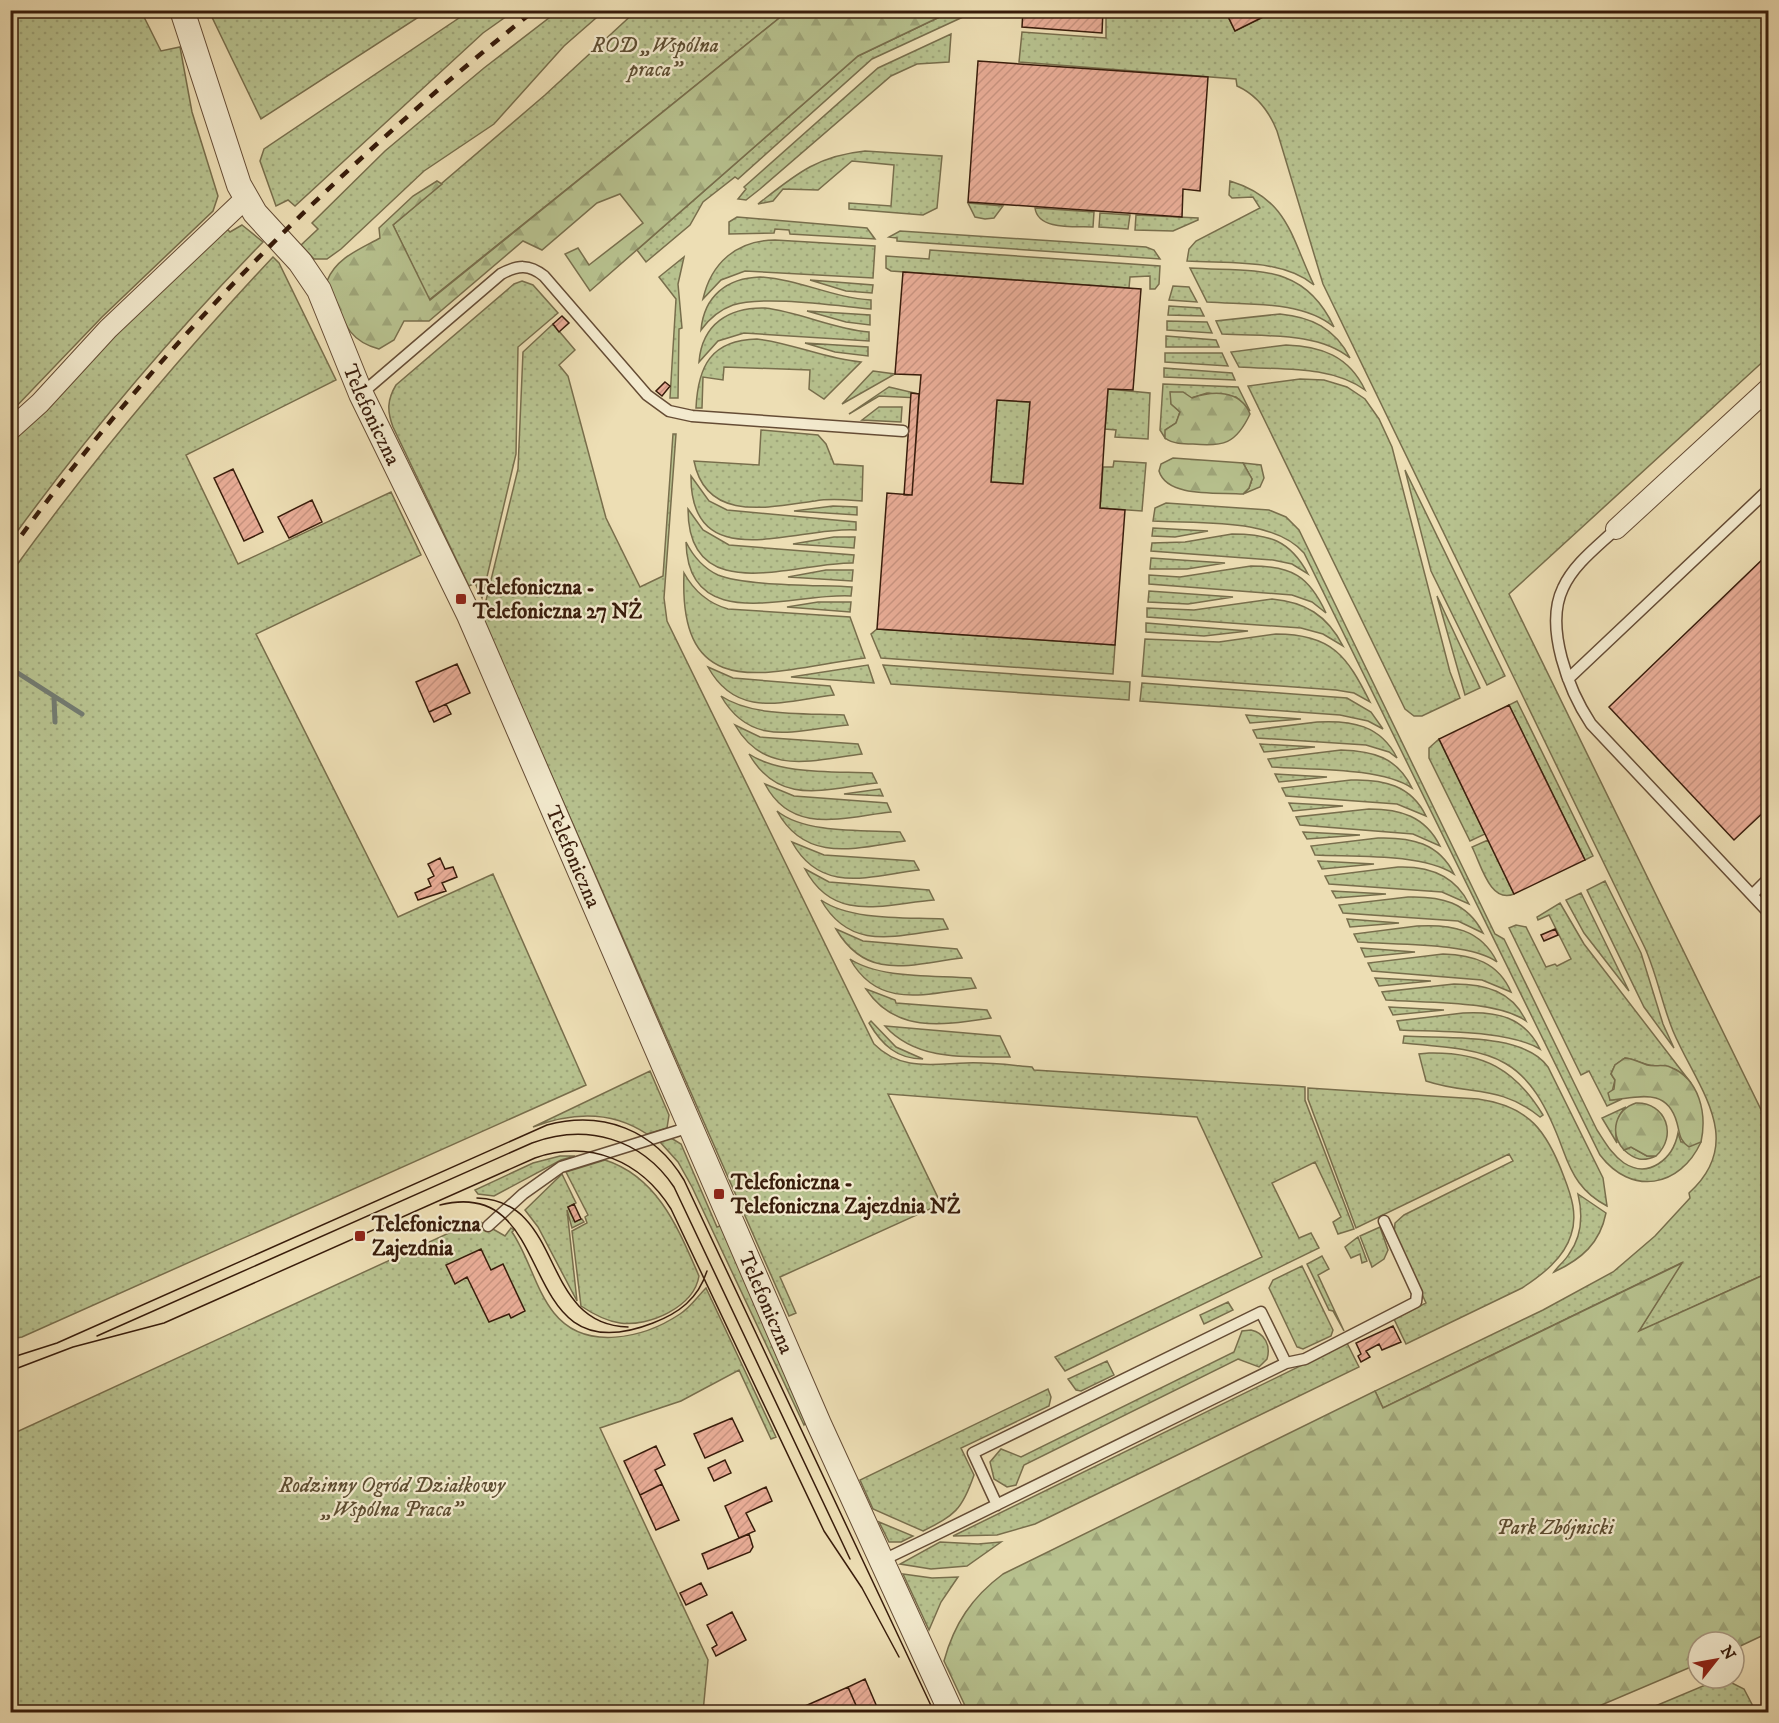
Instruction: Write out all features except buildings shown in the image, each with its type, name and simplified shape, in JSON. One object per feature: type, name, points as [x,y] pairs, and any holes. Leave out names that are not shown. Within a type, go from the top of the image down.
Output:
[{"type":"street","name":"Telefoniczna","points":[[182,10],[234,171],[246,198],[265,226],[300,261],[319,290],[361,394],[465,607],[880,1561],[951,1713]]},
{"type":"street","points":[[10,430],[40,404],[108,329],[246,198]]},
{"type":"street","points":[[1616,529],[1768,389]]},
{"type":"lane","points":[[361,394],[501,274],[513,267],[525,266],[544,276],[647,395],[669,411],[696,417],[903,431]]},
{"type":"lane","points":[[1568,679],[1768,490]]},
{"type":"lane","points":[[1616,529],[1574,570],[1562,589],[1557,613],[1559,645],[1577,703],[1591,724],[1768,912]]},
{"type":"lane","points":[[1752,895],[1768,879]]},
{"type":"lane","points":[[488,1226],[523,1194],[561,1167],[690,1126]]},
{"type":"lane","points":[[880,1561],[1286,1363],[1305,1359],[1416,1302],[1417,1293],[1384,1221]]},
{"type":"lane","points":[[997,1505],[973,1453],[983,1448],[1261,1312],[1286,1363]]},
{"type":"green space","points":[[11,10],[141,11],[161,51],[180,47],[192,112],[218,196],[213,211],[102,317],[11,412]]},
{"type":"green space","points":[[471,10],[514,11],[483,33],[295,206],[288,200],[276,206],[260,161],[264,149]]},
{"type":"green space","points":[[1263,10],[1768,11],[1768,357],[1509,594],[1768,1124],[1768,1273],[1638,1332],[1681,1263],[1383,1408],[1375,1391],[1543,1310],[1613,1272],[1655,1236],[1690,1198],[1689,1193],[1706,1173],[1715,1153],[1716,1133],[1704,1092],[1673,1031],[1645,948],[1323,284],[1277,131],[1266,110],[1251,94],[1237,86],[1236,79],[1019,62],[1022,32],[1106,38],[1106,11],[1225,11],[1235,31],[1265,16]]},
{"type":"green space","points":[[209,11],[428,11],[261,119]]},
{"type":"green space","points":[[558,11],[604,11],[564,46],[494,124],[424,171],[341,249],[327,259],[314,259],[301,245],[318,229],[312,223],[385,151],[484,68]]},
{"type":"green space","name":"ROD „Wspólna praca”","points":[[636,11],[788,11],[429,300],[393,225],[545,95]]},
{"type":"green space","points":[[788,11],[952,11],[858,56],[590,291],[565,254],[578,248],[589,265],[643,223],[620,194],[597,203],[542,250],[523,241],[429,321],[404,321],[394,340],[379,349],[357,339],[350,331],[327,281],[342,260],[380,238],[379,228],[413,196],[437,181],[442,184],[393,225],[430,300]]},
{"type":"green space","points":[[952,11],[976,11],[872,59],[738,179],[735,177],[703,202],[690,225],[646,262],[637,250],[858,56]]},
{"type":"green space","points":[[951,34],[949,62],[917,64],[891,76],[760,189],[746,200],[738,199],[746,189],[744,187],[878,68]]},
{"type":"green space","points":[[865,151],[942,156],[937,208],[923,215],[849,209],[849,203],[891,206],[894,165],[852,161],[818,190],[783,189],[773,201],[758,204],[795,176],[819,162]]},
{"type":"green space","points":[[1230,181],[1265,198],[1276,209],[1293,236],[1314,285],[1301,276],[1270,266],[1187,261],[1189,249],[1196,241],[1260,208],[1253,197],[1232,198],[1229,195]]},
{"type":"green space","points":[[968,203],[1003,206],[994,218],[985,219],[975,217]]},
{"type":"green space","points":[[1035,208],[1094,212],[1093,227],[1050,224],[1043,221]]},
{"type":"green space","points":[[1100,213],[1130,215],[1128,229],[1099,227]]},
{"type":"green space","points":[[1136,215],[1198,218],[1198,220],[1173,231],[1135,230]]},
{"type":"green space","points":[[737,217],[867,228],[875,239],[790,234],[789,230],[775,229],[774,233],[729,234],[729,222]]},
{"type":"green space","points":[[242,225],[263,242],[131,386],[11,540],[11,441],[119,331],[226,228],[230,232]]},
{"type":"green space","points":[[900,231],[1146,247],[1154,250],[1160,259],[897,241],[897,238],[889,237]]},
{"type":"green space","points":[[775,240],[875,246],[873,278],[745,271],[721,280],[703,299],[712,275],[728,256],[749,244]]},
{"type":"green space","points":[[930,250],[1160,266],[1159,284],[1155,289],[1150,289],[1150,276],[1130,277],[1129,288],[891,271],[886,268],[886,256],[929,259]]},
{"type":"green space","points":[[273,257],[279,263],[336,380],[186,455],[238,564],[391,492],[421,555],[256,634],[398,917],[493,874],[586,1085],[22,1337],[11,1339],[11,573],[72,491],[137,411]]},
{"type":"green space","points":[[684,257],[678,284],[682,328],[679,329],[678,398],[670,398],[676,299],[659,277]]},
{"type":"green space","points":[[1190,268],[1255,271],[1291,280],[1307,290],[1321,306],[1334,327],[1321,318],[1290,308],[1207,302]]},
{"type":"green space","points":[[760,277],[788,281],[857,299],[871,300],[871,309],[800,302],[746,302],[723,309],[701,330],[707,308],[719,291],[737,281]]},
{"type":"green space","points":[[810,280],[873,285],[872,293],[846,291]]},
{"type":"green space","points":[[522,281],[533,285],[558,313],[518,347],[516,454],[482,598],[475,583],[469,586],[393,427],[389,406],[396,385],[514,284]]},
{"type":"green space","points":[[1173,286],[1189,287],[1197,302],[1169,300]]},
{"type":"green space","points":[[1169,306],[1200,308],[1204,316],[1168,315]]},
{"type":"green space","points":[[765,308],[842,328],[869,332],[869,341],[744,333],[718,341],[699,362],[706,337],[720,320],[740,311]]},
{"type":"green space","points":[[807,311],[870,315],[870,325],[846,322]]},
{"type":"green space","points":[[1280,314],[1302,318],[1321,326],[1337,339],[1350,358],[1337,349],[1306,339],[1222,334],[1216,321]]},
{"type":"green space","points":[[1167,321],[1207,322],[1212,333],[1167,330]]},
{"type":"green space","points":[[553,324],[575,350],[559,365],[568,376],[606,518],[640,587],[663,576],[673,434],[676,434],[664,598],[667,621],[874,1044],[884,1053],[917,1064],[991,1063],[1032,1067],[1034,1070],[1305,1087],[1305,1100],[1354,1229],[1338,1234],[1333,1222],[1341,1217],[1315,1162],[1272,1183],[1299,1238],[1311,1233],[1319,1248],[1065,1371],[1055,1357],[1262,1257],[1197,1117],[888,1094],[941,1204],[780,1277],[796,1313],[789,1316],[482,617],[518,469],[523,352]]},
{"type":"green space","points":[[1166,336],[1216,340],[1219,347],[1166,347]]},
{"type":"green space","points":[[757,339],[861,362],[824,399],[809,389],[810,370],[724,367],[723,380],[703,377],[702,408],[696,408],[700,380],[710,358],[728,344]]},
{"type":"green space","points":[[805,343],[868,347],[868,356],[835,352]]},
{"type":"green space","points":[[1286,345],[1311,348],[1333,355],[1351,369],[1365,390],[1336,376],[1321,373],[1239,367],[1231,352]]},
{"type":"green space","points":[[1165,353],[1222,353],[1228,366],[1165,362]]},
{"type":"green space","points":[[1164,368],[1232,373],[1235,380],[1164,377]]},
{"type":"green space","points":[[873,371],[895,374],[842,404]]},
{"type":"green space","points":[[1300,379],[1324,380],[1347,387],[1365,399],[1379,419],[1392,447],[1450,672],[1460,698],[1422,716],[1414,716],[1405,709],[1248,386]]},
{"type":"green space","points":[[1163,384],[1238,387],[1250,411],[1236,397],[1207,393],[1191,398],[1171,392],[1171,404],[1180,412],[1176,423],[1166,430],[1165,438],[1160,430]]},
{"type":"green space","points":[[889,387],[919,394],[919,398],[879,396],[849,414]]},
{"type":"green space","points":[[1108,389],[1150,393],[1148,439],[1115,437],[1116,430],[1105,429]]},
{"type":"green space","points":[[1170,392],[1183,392],[1192,398],[1217,393],[1233,396],[1240,400],[1250,414],[1239,432],[1221,444],[1175,443],[1165,438],[1165,430],[1176,423],[1180,412],[1171,404]]},
{"type":"green space","points":[[997,400],[1030,402],[1023,484],[991,482]]},
{"type":"green space","points":[[879,407],[902,407],[901,422],[862,420]]},
{"type":"green space","points":[[761,430],[818,435],[826,444],[834,464],[863,466],[862,501],[827,500],[760,507],[726,502],[712,494],[701,481],[694,461],[759,465]]},
{"type":"green space","points":[[1173,458],[1243,463],[1252,479],[1249,488],[1243,494],[1183,490],[1164,480],[1159,471],[1161,464]]},
{"type":"green space","points":[[1114,461],[1146,463],[1142,511],[1100,508],[1103,467],[1113,467]]},
{"type":"green space","points":[[1243,463],[1261,465],[1264,478],[1260,487],[1243,494],[1249,488],[1252,479]]},
{"type":"green space","points":[[1405,470],[1505,676],[1487,685],[1431,571]]},
{"type":"green space","points":[[691,476],[709,501],[727,510],[856,522],[856,530],[751,540],[727,537],[708,527],[695,507]]},
{"type":"green space","points":[[1166,503],[1269,510],[1286,517],[1299,530],[1495,934],[1504,939],[1597,1130],[1620,1160],[1642,1169],[1658,1164],[1665,1158],[1671,1151],[1678,1133],[1681,1142],[1701,1142],[1681,1169],[1668,1177],[1654,1181],[1640,1181],[1626,1177],[1612,1168],[1600,1155],[1304,553],[1290,541],[1274,533],[1254,528],[1212,523],[1153,521],[1155,508]]},
{"type":"green space","points":[[833,506],[857,507],[857,515],[794,511]]},
{"type":"green space","points":[[688,509],[703,530],[729,545],[854,555],[853,563],[775,572],[749,573],[725,570],[706,559],[693,540]]},
{"type":"green space","points":[[1153,528],[1208,531],[1175,537],[1152,536]]},
{"type":"green space","points":[[1232,534],[1257,535],[1277,541],[1294,553],[1308,574],[1292,564],[1273,560],[1151,551],[1152,543],[1185,542]]},
{"type":"green space","points":[[834,537],[855,537],[854,548],[793,544]]},
{"type":"green space","points":[[686,542],[699,561],[708,569],[730,579],[763,583],[852,587],[851,596],[748,603],[724,600],[705,590],[691,571]]},
{"type":"green space","points":[[1151,558],[1225,563],[1187,569],[1150,569]]},
{"type":"green space","points":[[1251,566],[1278,568],[1298,576],[1313,590],[1326,613],[1312,602],[1292,595],[1149,584],[1149,575],[1180,577]]},
{"type":"green space","points":[[826,570],[853,570],[852,581],[788,577]]},
{"type":"green space","points":[[684,573],[702,596],[728,609],[850,617],[865,658],[767,672],[738,671],[715,663],[697,646],[686,617]]},
{"type":"green space","points":[[1149,591],[1233,597],[1188,604],[1148,602]]},
{"type":"green space","points":[[1437,596],[1480,688],[1465,695]]},
{"type":"green space","points":[[1272,599],[1295,603],[1314,612],[1330,626],[1343,646],[1323,634],[1301,628],[1147,617],[1147,608],[1194,610]]},
{"type":"green space","points":[[818,602],[851,602],[850,612],[787,607]]},
{"type":"green space","points":[[1146,623],[1248,631],[1204,636],[1146,632]]},
{"type":"green space","points":[[877,629],[1115,645],[1113,674],[881,658],[871,634]]},
{"type":"green space","points":[[1276,634],[1311,638],[1324,643],[1345,660],[1370,702],[1354,693],[1336,690],[1142,676],[1145,639],[1219,642]]},
{"type":"green space","points":[[868,665],[874,683],[791,677]]},
{"type":"green space","points":[[883,665],[1130,682],[1129,700],[891,684]]},
{"type":"green space","points":[[708,667],[733,678],[830,686],[834,695],[780,703],[748,701],[733,695],[720,684]]},
{"type":"green space","points":[[1142,683],[1347,698],[1371,712],[1383,729],[1368,721],[1340,715],[1140,701]]},
{"type":"green space","points":[[721,696],[748,708],[764,711],[844,715],[848,725],[794,732],[762,730],[747,724],[733,713]]},
{"type":"green space","points":[[1517,701],[1593,856],[1585,860],[1509,705]]},
{"type":"green space","points":[[1246,715],[1301,719],[1250,723]]},
{"type":"green space","points":[[1317,722],[1342,722],[1364,727],[1383,738],[1397,758],[1389,752],[1366,745],[1257,738],[1253,730]]},
{"type":"green space","points":[[735,725],[760,737],[858,744],[862,754],[808,761],[775,759],[747,741]]},
{"type":"green space","points":[[1439,739],[1485,834],[1470,841],[1429,758],[1429,748]]},
{"type":"green space","points":[[1260,744],[1315,747],[1264,752]]},
{"type":"green space","points":[[1341,750],[1374,754],[1383,758],[1399,769],[1412,788],[1382,776],[1364,773],[1272,767],[1268,759]]},
{"type":"green space","points":[[749,754],[776,766],[792,769],[872,773],[877,783],[806,791],[790,788],[775,782],[761,771]]},
{"type":"green space","points":[[1275,774],[1327,777],[1279,782]]},
{"type":"green space","points":[[1351,780],[1374,781],[1395,786],[1412,797],[1426,816],[1397,804],[1286,796],[1282,788]]},
{"type":"green space","points":[[765,784],[794,796],[887,803],[891,812],[838,819],[804,817],[789,811],[776,800]]},
{"type":"green space","points":[[880,789],[883,796],[844,794]]},
{"type":"green space","points":[[1289,803],[1343,806],[1293,811]]},
{"type":"green space","points":[[1369,809],[1410,816],[1427,828],[1440,846],[1413,834],[1300,825],[1296,817]]},
{"type":"green space","points":[[777,811],[803,824],[819,827],[853,831],[900,832],[905,841],[851,849],[817,846],[802,839],[789,828]]},
{"type":"green space","points":[[1303,832],[1360,835],[1307,839]]},
{"type":"green space","points":[[1378,838],[1402,839],[1423,844],[1440,855],[1454,874],[1424,862],[1406,859],[1315,855],[1311,846]]},
{"type":"green space","points":[[1488,840],[1514,894],[1506,896],[1499,893],[1487,881],[1472,847]]},
{"type":"green space","points":[[792,842],[824,855],[914,861],[919,870],[865,878],[832,876],[817,870],[804,859]]},
{"type":"green space","points":[[1318,861],[1374,864],[1322,869]]},
{"type":"green space","points":[[1398,867],[1420,868],[1440,874],[1456,886],[1469,904],[1442,892],[1329,884],[1325,876]]},
{"type":"green space","points":[[805,869],[829,882],[929,890],[934,900],[862,907],[845,904],[830,898],[817,886]]},
{"type":"green space","points":[[1605,881],[1641,953],[1663,1024],[1674,1048],[1644,1007],[1587,890]]},
{"type":"green space","points":[[1332,891],[1386,894],[1336,898]]},
{"type":"green space","points":[[1581,893],[1629,991],[1584,933],[1566,900]]},
{"type":"green space","points":[[1408,897],[1431,898],[1452,903],[1469,914],[1483,933],[1458,921],[1343,913],[1339,905]]},
{"type":"green space","points":[[821,900],[833,907],[863,915],[943,919],[948,929],[877,937],[861,934],[846,928],[833,917]]},
{"type":"green space","points":[[1560,903],[1584,944],[1691,1083],[1680,1072],[1672,1068],[1656,1067],[1625,1058],[1615,1065],[1611,1074],[1615,1080],[1610,1100],[1622,1099],[1607,1106],[1589,1071],[1581,1075],[1509,928],[1516,925],[1526,927],[1546,967],[1555,964],[1557,966],[1571,959],[1549,915],[1538,920],[1537,917]]},
{"type":"green space","points":[[1347,919],[1399,923],[1350,927]]},
{"type":"green space","points":[[1417,926],[1442,926],[1464,931],[1483,942],[1497,962],[1469,951],[1450,948],[1358,942],[1354,934]]},
{"type":"green space","points":[[836,929],[863,941],[957,949],[962,958],[892,966],[876,963],[862,957],[848,946]]},
{"type":"green space","points":[[1361,948],[1415,952],[1365,957]]},
{"type":"green space","points":[[1443,954],[1464,956],[1492,967],[1506,982],[1511,992],[1482,980],[1372,971],[1368,963]]},
{"type":"green space","points":[[850,959],[877,970],[892,973],[971,978],[976,988],[923,995],[890,992],[875,986],[862,975]]},
{"type":"green space","points":[[1375,978],[1431,981],[1379,986]]},
{"type":"green space","points":[[1454,984],[1496,991],[1513,1003],[1526,1021],[1513,1014],[1479,1006],[1386,1000],[1382,992]]},
{"type":"green space","points":[[866,989],[895,1000],[896,1003],[987,1010],[991,1018],[939,1024],[906,1020],[892,1014]]},
{"type":"green space","points":[[1389,1007],[1444,1010],[1393,1015]]},
{"type":"green space","points":[[1463,1013],[1487,1013],[1508,1018],[1526,1030],[1540,1049],[1510,1038],[1492,1035],[1400,1030],[1397,1021]]},
{"type":"green space","points":[[871,1021],[896,1047],[923,1059],[905,1056],[891,1049],[874,1031],[869,1023]]},
{"type":"green space","points":[[885,1026],[1000,1036],[1010,1057],[943,1055],[911,1046]]},
{"type":"green space","points":[[1404,1036],[1482,1039],[1521,1048],[1537,1056],[1548,1067],[1603,1178],[1607,1206],[1584,1189],[1579,1182],[1570,1167],[1550,1118],[1537,1094],[1522,1076],[1506,1063],[1486,1055],[1403,1043]]},
{"type":"green space","points":[[1419,1054],[1466,1056],[1496,1066],[1521,1086],[1543,1115],[1540,1117],[1525,1107],[1498,1095],[1442,1086],[1426,1081]]},
{"type":"green space","points":[[1625,1058],[1647,1065],[1670,1067],[1688,1080],[1695,1089],[1702,1109],[1701,1142],[1689,1147],[1683,1142],[1672,1111],[1659,1099],[1640,1097],[1610,1100],[1608,1093],[1614,1089],[1615,1080],[1611,1074],[1615,1065]]},
{"type":"green space","points":[[650,1071],[669,1115],[667,1128],[647,1134],[619,1121],[591,1116],[562,1118],[533,1127]]},
{"type":"green space","points":[[1308,1088],[1478,1099],[1496,1102],[1523,1115],[1534,1123],[1551,1146],[1567,1184],[1574,1213],[1573,1228],[1568,1243],[1558,1258],[1544,1272],[1522,1288],[1406,1344],[1394,1319],[1426,1303],[1394,1234],[1395,1223],[1404,1215],[1513,1161],[1509,1154],[1356,1228],[1308,1099]]},
{"type":"green space","points":[[1636,1103],[1655,1108],[1666,1122],[1666,1139],[1663,1148],[1656,1156],[1647,1156],[1631,1147],[1624,1150],[1619,1143],[1616,1123],[1623,1111]]},
{"type":"green space","points":[[1626,1107],[1617,1123],[1617,1143],[1602,1118]]},
{"type":"green space","points":[[671,1138],[681,1144],[717,1227],[723,1225],[807,1421],[804,1425],[692,1187],[678,1162],[660,1142]]},
{"type":"green space","points":[[1631,1147],[1647,1156],[1656,1156],[1647,1159],[1636,1158],[1624,1150]]},
{"type":"green space","points":[[560,1156],[575,1156],[561,1160],[494,1196],[478,1194],[475,1190],[533,1163]]},
{"type":"green space","points":[[605,1160],[639,1179],[664,1206],[699,1276],[689,1297],[679,1306],[644,1322],[615,1322],[599,1317],[581,1306],[572,1231],[587,1223],[585,1217],[588,1215],[566,1172]]},
{"type":"green space","points":[[562,1174],[576,1203],[568,1207],[575,1221],[582,1219],[584,1222],[572,1228],[567,1210],[577,1301],[538,1227],[525,1210]]},
{"type":"green space","points":[[1578,1194],[1606,1213],[1603,1224],[1594,1241],[1581,1256],[1554,1272],[1566,1259],[1577,1240],[1581,1217]]},
{"type":"green space","name":"Rodzinny Ogród Działkowy „Wspólna Praca”","points":[[477,1220],[505,1236],[511,1228],[514,1230],[512,1232],[547,1304],[567,1325],[582,1333],[598,1337],[615,1337],[632,1335],[649,1329],[684,1311],[706,1288],[776,1437],[771,1439],[739,1370],[681,1401],[600,1428],[708,1660],[703,1712],[11,1712],[10,1435]]},
{"type":"green space","points":[[1380,1227],[1388,1250],[1384,1259],[1372,1267],[1360,1236]]},
{"type":"green space","points":[[1358,1237],[1367,1261],[1362,1263],[1360,1254],[1351,1258],[1345,1247]]},
{"type":"green space","points":[[1322,1256],[1329,1269],[1318,1275],[1344,1331],[1333,1311],[1329,1310],[1307,1264]]},
{"type":"green space","name":"Park Zbójnicki","points":[[1682,1263],[1639,1331],[1768,1273],[1768,1633],[1746,1643],[1746,1630],[1686,1630],[1686,1669],[1585,1712],[968,1712],[944,1661],[953,1635],[966,1612],[982,1592],[1003,1574],[1375,1391],[1383,1408]]},
{"type":"green space","points":[[1302,1266],[1333,1330],[1331,1336],[1303,1349],[1297,1347],[1269,1288],[1273,1280]]},
{"type":"green space","points":[[1228,1302],[1233,1310],[1204,1324],[1200,1315]]},
{"type":"green space","points":[[1251,1330],[1263,1337],[1268,1349],[1267,1359],[1259,1367],[1238,1359],[1024,1465],[1016,1485],[1007,1487],[994,1479],[990,1462],[1001,1449],[1021,1457],[1234,1352],[1242,1331]]},
{"type":"green space","points":[[1347,1343],[1359,1367],[1035,1524],[997,1535],[953,1536]]},
{"type":"green space","points":[[1107,1361],[1114,1375],[1081,1391],[1076,1390],[1068,1379]]},
{"type":"green space","points":[[1048,1389],[1051,1397],[1049,1406],[961,1448],[974,1475],[961,1504],[943,1520],[923,1531],[873,1509],[860,1480]]},
{"type":"green space","points":[[879,1522],[913,1536],[901,1542],[889,1542]]},
{"type":"green space","points":[[940,1542],[978,1544],[1001,1542],[967,1566],[931,1569],[900,1564]]},
{"type":"green space","points":[[903,1574],[932,1578],[958,1577],[941,1602],[929,1630]]},
{"type":"green space","points":[[1693,1690],[1745,1690],[1756,1712],[1641,1712]]},
{"type":"waterway","points":[[10,668],[82,714]]},
{"type":"waterway","points":[[54,698],[55,722]]},
{"type":"tram line","points":[[10,1358],[57,1343],[547,1125],[588,1120],[625,1128],[658,1148],[684,1180],[934,1712]]},
{"type":"tram line","points":[[97,1336],[532,1143],[552,1137],[572,1135],[592,1135],[611,1139],[629,1146],[645,1157],[661,1170],[674,1187],[850,1559]]},
{"type":"tram line","points":[[10,1371],[73,1347],[164,1323],[535,1158],[575,1151],[612,1158],[645,1178],[671,1209],[824,1531],[862,1588],[899,1657]]},
{"type":"tram line","points":[[477,1198],[505,1204],[525,1219],[540,1239],[564,1286],[579,1306],[599,1321],[628,1327]]},
{"type":"tram line","points":[[440,1205],[479,1203],[505,1218],[524,1243],[555,1302],[577,1324],[608,1333],[653,1323],[679,1310],[693,1297],[707,1271]]},
{"type":"railway","points":[[10,551],[126,402],[254,262],[391,132],[535,10]]},
{"type":"place","name":"Telefoniczna - Telefoniczna 27 NŻ","points":[[461,599]]},
{"type":"place","name":"Telefoniczna - Telefoniczna Zajezdnia NŻ","points":[[719,1194]]},
{"type":"place","name":"Telefoniczna Zajezdnia","points":[[360,1236]]}]
